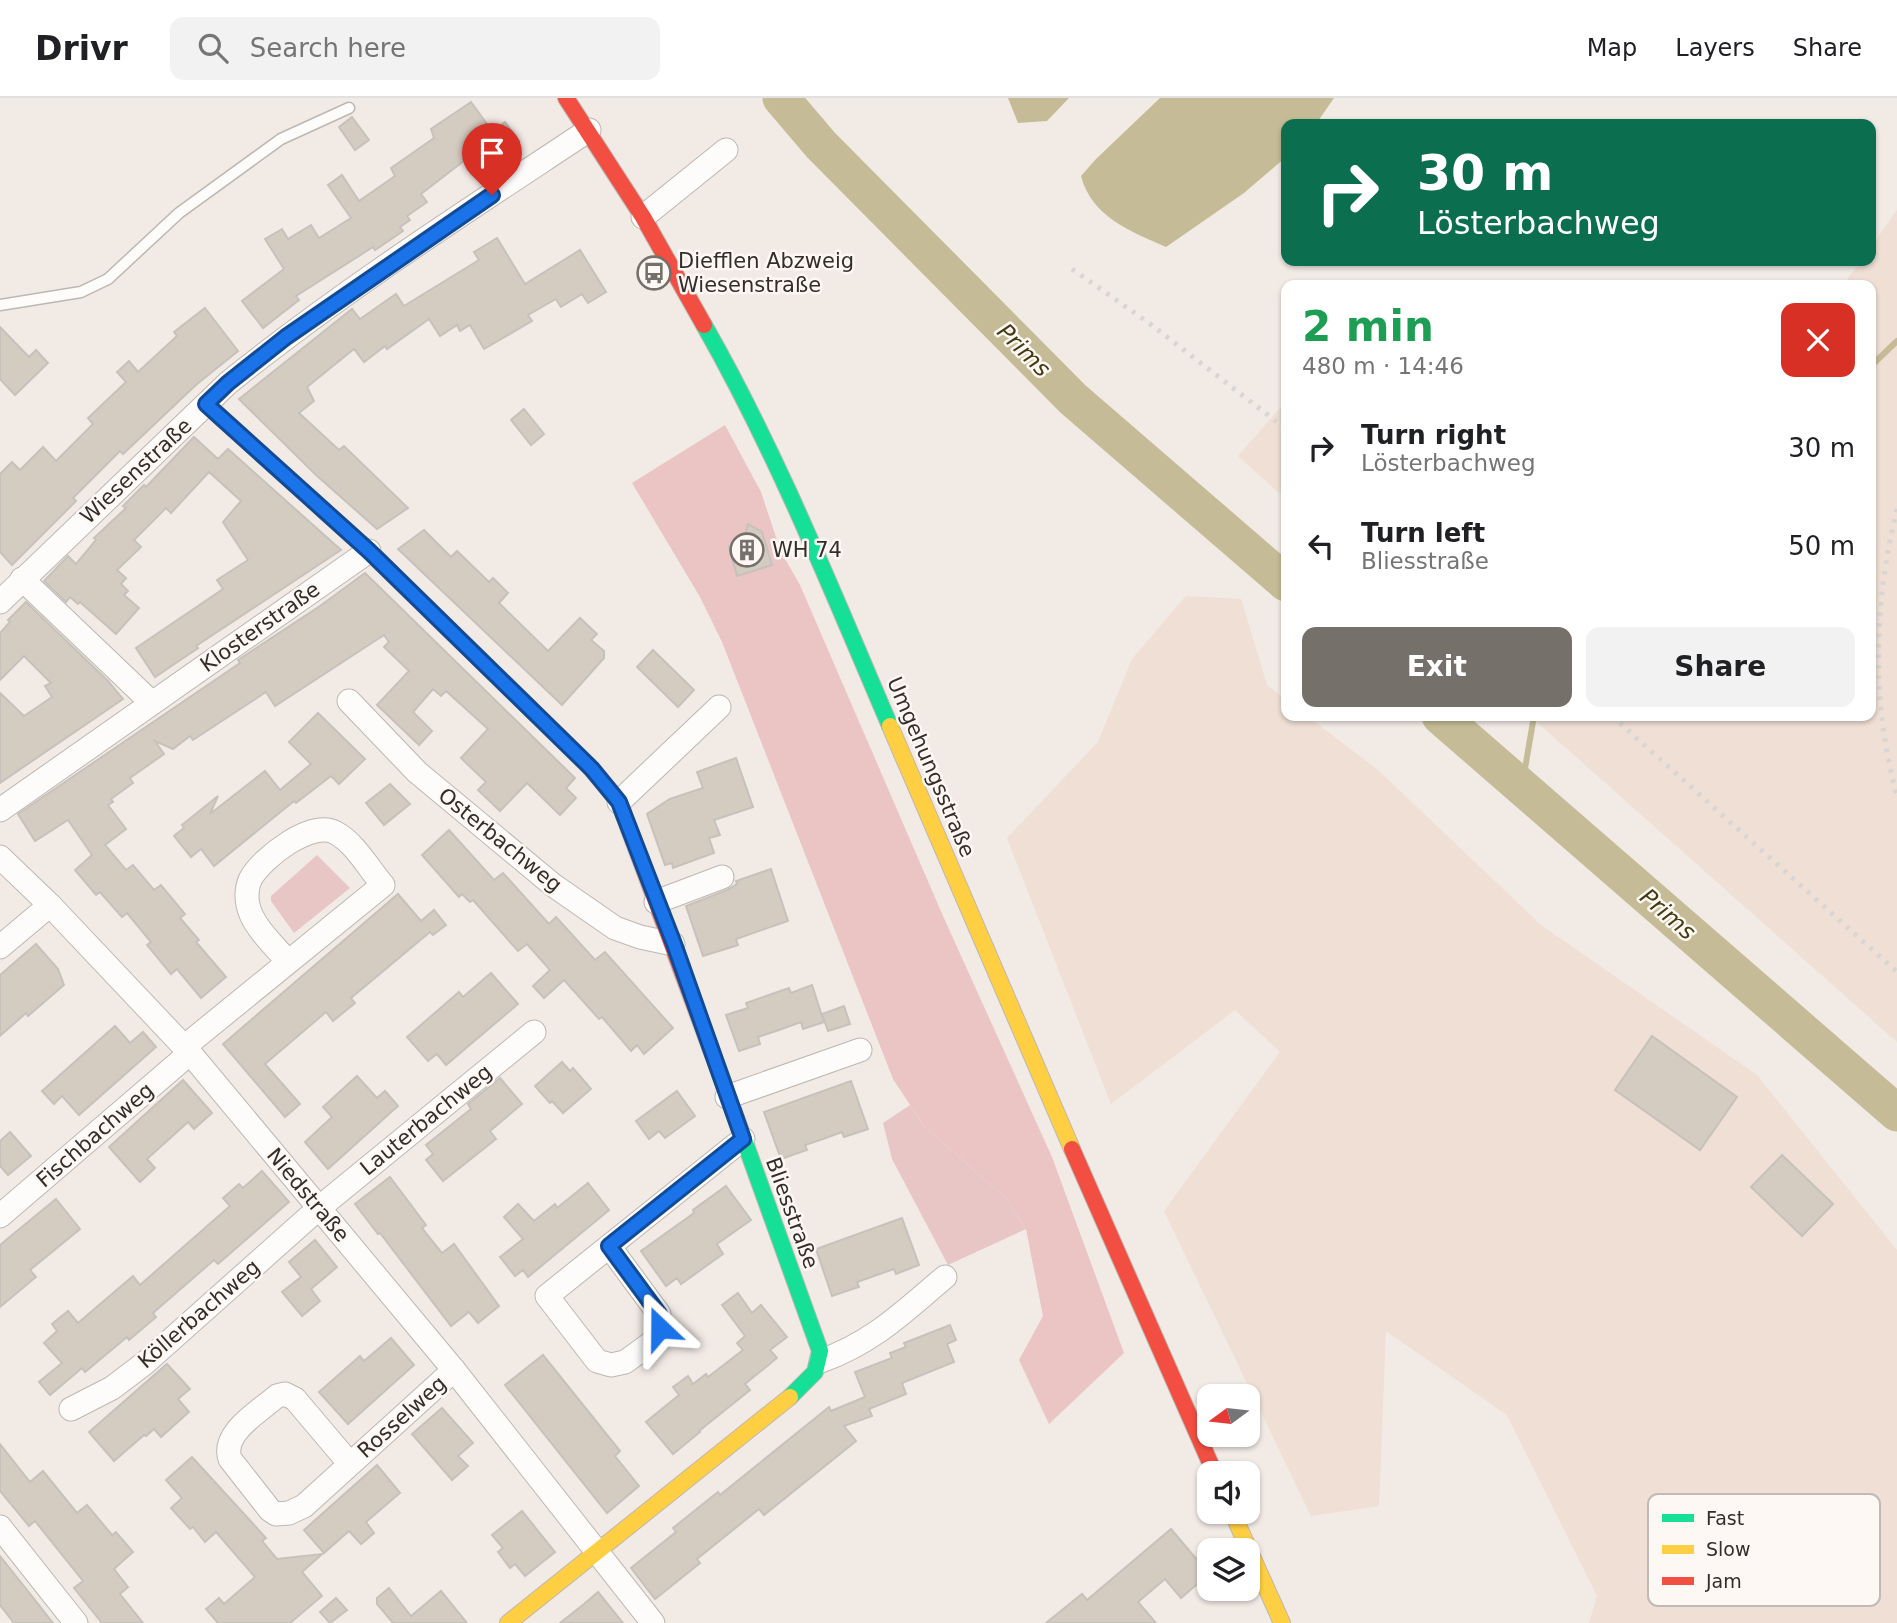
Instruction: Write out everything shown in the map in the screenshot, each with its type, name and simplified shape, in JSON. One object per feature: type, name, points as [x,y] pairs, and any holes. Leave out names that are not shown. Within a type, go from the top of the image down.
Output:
[{"type":"main road","name":"Umgehungsstraße","points":[[566,98],[643,217],[741,390],[811,542],[1134,1293],[1209,1461]]},
{"type":"main road","name":"Bliesstraße","points":[[206,404],[369,551],[592,769],[619,802],[674,944],[814,1332],[821,1361]]},
{"type":"main road","points":[[508,1623],[788,1399],[812,1377],[821,1361]]},
{"type":"main road","points":[[1237,1524],[1282,1623]]},
{"type":"street","name":"Wiesenstraße","points":[[8,590],[228,383],[286,337],[589,130]]},
{"type":"street","points":[[643,217],[726,150]]},
{"type":"street","name":"Klosterstraße","points":[[0,810],[369,551]]},
{"type":"street","points":[[8,590],[152,703]]},
{"type":"street","name":"Osterbachweg","points":[[349,701],[417,772],[553,885],[615,928],[640,937],[674,944]]},
{"type":"street","points":[[619,802],[719,707]]},
{"type":"street","name":"Fischbachweg","points":[[0,1216],[288,962],[383,885],[349,844],[328,829],[311,831],[296,838],[261,866],[250,879],[248,907],[255,922],[288,962]]},
{"type":"street","name":"Niedstraße","points":[[0,857],[50,905],[187,1050],[454,1370],[653,1623]]},
{"type":"street","points":[[656,902],[722,877]]},
{"type":"street","points":[[0,947],[50,905]]},
{"type":"street","name":"Lauterbachweg","points":[[318,1208],[534,1032]]},
{"type":"street","points":[[727,1097],[860,1050]]},
{"type":"street","points":[[609,1246],[659,1314],[660,1328],[654,1341],[625,1362],[611,1365],[597,1361],[547,1296],[609,1246],[743,1139]]},
{"type":"street","name":"Köllerbachweg","points":[[71,1409],[112,1388],[145,1363],[318,1208]]},
{"type":"street","points":[[821,1361],[871,1338],[946,1277]]},
{"type":"street","name":"Rosselweg","points":[[350,1464],[295,1399],[285,1394],[277,1396],[235,1433],[229,1440],[227,1450],[230,1459],[270,1510],[276,1514],[289,1513],[304,1506],[454,1370]]},
{"type":"street","points":[[0,1527],[76,1623]]},
{"type":"lane","points":[[0,305],[81,292],[108,279],[179,214],[281,139],[349,108]]},
{"type":"shaded area","points":[[1008,98],[1069,98],[1047,121],[1018,123]]},
{"type":"shaded area","points":[[1160,98],[1334,98],[1319,119],[1281,119],[1281,161],[1244,193],[1166,247],[1114,221],[1094,202],[1081,176]]},
{"type":"shaded area","points":[[1897,210],[1897,1042],[1536,721],[1876,721],[1876,280],[1847,280],[1857,266],[1876,266],[1876,240]]},
{"type":"shaded area","points":[[1281,407],[1281,495],[1238,456]]},
{"type":"shaded area","points":[[725,425],[761,492],[781,552],[800,585],[943,916],[1052,1157],[1124,1353],[1049,1424],[1019,1360],[1043,1316],[1026,1229],[1007,1199],[924,1126],[893,1079],[722,642],[700,597],[632,483]]},
{"type":"shaded area","points":[[1186,596],[1241,599],[1267,685],[1281,696],[1281,721],[1314,721],[1378,770],[1541,925],[1757,1075],[1897,1250],[1897,1623],[1589,1623],[1597,1596],[1507,1415],[1386,1331],[1379,1506],[1311,1516],[1260,1410],[1260,1384],[1247,1384],[1164,1211],[1280,1052],[1235,1010],[1111,1104],[1007,838],[1098,742],[1132,659]]},
{"type":"shaded area","points":[[317,855],[350,888],[294,933],[271,901],[271,896]]},
{"type":"shaded area","points":[[910,1105],[924,1126],[1007,1199],[1026,1229],[948,1265],[892,1159],[883,1123]]},
{"type":"building","points":[[471,102],[492,131],[505,122],[519,141],[505,151],[503,148],[475,167],[469,157],[421,194],[427,202],[407,216],[410,220],[400,227],[403,231],[296,296],[299,300],[263,328],[242,301],[284,269],[265,239],[282,229],[288,239],[311,225],[319,238],[351,218],[328,185],[342,175],[359,201],[395,176],[391,168],[434,138],[431,129]]},
{"type":"building","points":[[352,117],[369,140],[355,150],[339,127]]},
{"type":"building","points":[[497,238],[525,284],[580,250],[606,292],[588,303],[582,294],[561,307],[556,299],[528,315],[532,321],[484,349],[470,325],[460,331],[457,325],[440,336],[429,319],[364,362],[354,349],[307,387],[314,401],[299,413],[339,450],[344,446],[408,508],[377,529],[316,475],[239,399],[352,309],[360,319],[396,294],[404,306],[479,260],[474,252]]},
{"type":"building","points":[[205,308],[238,351],[197,384],[123,454],[120,451],[73,498],[76,501],[12,565],[0,552],[0,474],[12,462],[20,470],[43,447],[56,461],[93,424],[88,418],[126,382],[117,372],[129,361],[138,372],[177,336],[174,332]]},
{"type":"building","points":[[0,327],[29,357],[36,350],[48,363],[15,395],[0,379]]},
{"type":"building","points":[[524,409],[544,434],[531,445],[511,420]]},
{"type":"building","points":[[194,437],[218,459],[228,449],[341,550],[196,646],[198,648],[155,677],[136,648],[223,589],[217,580],[248,560],[223,522],[241,501],[209,472],[171,513],[166,508],[134,540],[141,547],[117,570],[126,578],[121,584],[128,591],[124,595],[139,608],[116,634],[80,602],[78,604],[70,597],[66,602],[44,581],[68,556],[76,564],[96,540],[94,538],[126,508],[123,506],[144,485],[146,487]]},
{"type":"building","name":"WH 74","points":[[748,524],[762,532],[772,565],[737,576],[729,547],[743,543]]},
{"type":"building","points":[[424,530],[451,557],[457,551],[489,582],[493,578],[508,593],[499,603],[548,651],[580,618],[597,634],[591,640],[604,651],[604,658],[562,705],[398,549]]},
{"type":"building","points":[[365,573],[575,778],[566,788],[576,798],[560,815],[527,783],[500,811],[478,790],[486,782],[461,758],[488,729],[446,691],[441,696],[433,689],[413,712],[432,731],[419,745],[377,705],[409,671],[384,647],[389,642],[384,635],[275,706],[266,692],[193,740],[190,736],[173,749],[155,741],[164,754],[130,778],[133,783],[111,799],[113,802],[108,805],[126,829],[105,845],[126,870],[133,865],[154,890],[161,885],[185,914],[180,918],[199,940],[196,942],[226,977],[201,998],[177,969],[171,974],[147,945],[151,942],[127,913],[122,917],[100,892],[96,895],[75,870],[92,855],[68,820],[35,841],[18,814],[240,663],[238,660]]},
{"type":"building","points":[[26,602],[108,681],[123,699],[0,783],[0,693],[24,716],[52,697],[45,686],[51,683],[24,656],[0,680],[0,633],[10,622],[8,620]]},
{"type":"building","points":[[653,650],[694,690],[678,707],[637,667]]},
{"type":"building","points":[[318,713],[365,759],[339,784],[331,776],[296,803],[294,801],[214,866],[201,849],[191,857],[174,836],[184,828],[182,825],[218,796],[210,814],[265,771],[280,790],[311,764],[289,742]]},
{"type":"building","points":[[736,758],[753,807],[714,820],[720,835],[709,838],[714,853],[673,868],[672,863],[665,865],[647,814],[670,799],[703,788],[697,772]]},
{"type":"building","points":[[390,784],[410,804],[384,825],[366,803]]},
{"type":"building","points":[[449,830],[494,880],[503,873],[549,924],[556,917],[595,960],[605,952],[673,1028],[644,1054],[637,1045],[631,1051],[602,1017],[599,1019],[564,980],[544,998],[533,986],[550,970],[527,944],[518,951],[473,900],[470,902],[462,894],[459,897],[422,855]]},
{"type":"building","points":[[771,869],[788,921],[736,939],[738,945],[703,956],[686,906],[727,890],[737,884],[736,881]]},
{"type":"building","points":[[398,894],[421,921],[434,910],[446,925],[433,935],[430,932],[351,998],[355,1003],[333,1021],[326,1012],[265,1064],[300,1104],[285,1117],[223,1044]]},
{"type":"building","points":[[36,944],[58,969],[64,985],[0,1036],[0,975]]},
{"type":"building","points":[[491,973],[518,1004],[446,1065],[437,1054],[428,1061],[407,1037],[459,992],[463,997]]},
{"type":"building","points":[[812,985],[824,1022],[803,1029],[801,1022],[758,1037],[760,1044],[739,1051],[726,1015],[748,1008],[746,1003],[789,988],[791,993]]},
{"type":"building","points":[[844,1006],[850,1024],[828,1031],[822,1014]]},
{"type":"building","points":[[115,1026],[130,1043],[143,1032],[156,1047],[79,1115],[62,1096],[54,1104],[42,1091]]},
{"type":"building","points":[[1652,1036],[1737,1097],[1700,1150],[1615,1090]]},
{"type":"building","points":[[562,1062],[570,1071],[573,1068],[591,1089],[563,1113],[535,1086]]},
{"type":"building","points":[[357,1076],[377,1098],[385,1091],[398,1106],[328,1169],[305,1142],[332,1117],[323,1107]]},
{"type":"building","points":[[500,1078],[522,1104],[490,1131],[496,1139],[443,1181],[426,1160],[433,1154],[426,1145],[471,1109],[468,1104]]},
{"type":"building","points":[[183,1080],[212,1113],[194,1129],[188,1122],[147,1159],[155,1168],[140,1182],[109,1147]]},
{"type":"building","points":[[851,1081],[868,1129],[844,1137],[842,1132],[805,1145],[807,1150],[781,1159],[764,1112]]},
{"type":"building","points":[[677,1091],[695,1116],[665,1138],[659,1131],[649,1139],[636,1121]]},
{"type":"building","points":[[10,1132],[31,1156],[8,1175],[0,1166],[0,1141]]},
{"type":"building","points":[[1782,1155],[1833,1204],[1802,1236],[1751,1187]]},
{"type":"building","points":[[262,1171],[289,1202],[218,1264],[214,1260],[153,1313],[156,1317],[129,1340],[127,1337],[85,1372],[82,1368],[50,1395],[39,1382],[62,1363],[44,1343],[57,1331],[52,1324],[68,1311],[78,1323],[133,1276],[140,1285],[230,1206],[223,1198],[239,1184],[243,1188]]},
{"type":"building","points":[[390,1177],[426,1225],[422,1228],[442,1253],[454,1244],[499,1306],[478,1323],[469,1312],[451,1326],[355,1204]]},
{"type":"building","points":[[588,1183],[609,1210],[528,1277],[523,1270],[515,1276],[500,1257],[523,1239],[504,1217],[518,1204],[534,1221],[555,1204],[557,1208]]},
{"type":"building","points":[[726,1186],[751,1220],[717,1244],[723,1254],[681,1284],[677,1278],[666,1286],[641,1251]]},
{"type":"building","points":[[56,1199],[80,1229],[30,1270],[36,1277],[0,1307],[0,1245]]},
{"type":"building","points":[[902,1218],[919,1265],[896,1274],[894,1269],[857,1282],[859,1287],[832,1296],[816,1249]]},
{"type":"building","points":[[315,1240],[337,1267],[311,1289],[320,1301],[302,1316],[282,1292],[301,1277],[289,1262]]},
{"type":"building","points":[[738,1293],[752,1313],[761,1305],[787,1337],[770,1350],[777,1358],[745,1384],[750,1390],[673,1454],[646,1422],[679,1395],[673,1387],[688,1376],[693,1384],[706,1374],[708,1377],[743,1350],[737,1343],[745,1336],[722,1305]]},
{"type":"building","points":[[950,1325],[956,1340],[947,1344],[954,1362],[902,1383],[906,1394],[869,1409],[872,1416],[844,1426],[856,1441],[764,1515],[759,1509],[697,1559],[700,1563],[655,1599],[631,1568],[676,1532],[673,1528],[718,1492],[720,1495],[829,1407],[831,1411],[865,1397],[855,1372],[892,1358],[890,1353],[906,1347],[904,1343]]},
{"type":"building","points":[[391,1338],[414,1365],[348,1424],[319,1392],[360,1356],[364,1361]]},
{"type":"building","points":[[543,1355],[620,1451],[615,1456],[639,1486],[607,1513],[505,1385]]},
{"type":"building","points":[[167,1364],[190,1389],[178,1399],[189,1412],[161,1437],[154,1429],[114,1461],[89,1432]]},
{"type":"building","points":[[442,1408],[473,1443],[458,1456],[468,1466],[452,1480],[412,1434]]},
{"type":"building","points":[[0,1444],[30,1482],[43,1471],[77,1513],[87,1505],[112,1535],[116,1532],[133,1552],[114,1569],[128,1587],[120,1594],[143,1623],[102,1623],[74,1588],[83,1581],[35,1521],[29,1526],[0,1491]]},
{"type":"building","points":[[192,1457],[266,1538],[262,1541],[277,1559],[322,1554],[302,1572],[322,1596],[290,1623],[218,1623],[206,1609],[219,1598],[224,1604],[255,1577],[216,1532],[205,1542],[193,1527],[190,1529],[171,1508],[182,1498],[166,1480]]},
{"type":"building","points":[[377,1465],[400,1493],[366,1522],[374,1533],[361,1544],[349,1531],[324,1553],[304,1530]]},
{"type":"building","points":[[522,1511],[555,1552],[525,1576],[515,1564],[510,1568],[498,1552],[503,1548],[492,1535]]},
{"type":"building","points":[[1171,1529],[1197,1560],[1197,1584],[1181,1598],[1165,1579],[1138,1602],[1156,1623],[1046,1623],[1082,1594],[1087,1600]]},
{"type":"building","points":[[0,1556],[53,1623],[14,1623],[0,1605]]},
{"type":"building","points":[[389,1588],[411,1616],[441,1591],[467,1623],[393,1623],[377,1604],[377,1598]]},
{"type":"building","points":[[598,1592],[623,1623],[560,1623],[584,1604]]},
{"type":"building","points":[[336,1598],[347,1610],[330,1623],[320,1612]]},
{"type":"waterway","name":"Prims","points":[[781,98],[821,145],[1073,399],[1281,579]]},
{"type":"waterway","points":[[1876,361],[1897,341]]},
{"type":"waterway","name":"Prims","points":[[1446,721],[1897,1113]]},
{"type":"waterway","points":[[1522,786],[1533,721]]},
{"type":"railway","points":[[1072,269],[1149,323],[1281,425]]},
{"type":"railway","points":[[1897,509],[1884,580],[1879,652],[1883,725],[1897,796]]},
{"type":"railway","points":[[1618,721],[1897,972]]},
{"type":"traffic: fast","points":[[704,325],[780,473],[890,726]]},
{"type":"traffic: fast","points":[[729,1098],[820,1351],[815,1372],[790,1397]]},
{"type":"traffic: slow","points":[[206,404],[369,551],[588,765]]},
{"type":"traffic: slow","points":[[890,726],[1072,1149]]},
{"type":"traffic: slow","points":[[508,1623],[790,1397]]},
{"type":"traffic: slow","points":[[1237,1524],[1282,1623]]},
{"type":"traffic: jam","points":[[566,98],[643,217],[704,325]]},
{"type":"traffic: jam","points":[[588,765],[619,802],[729,1098]]},
{"type":"traffic: jam","points":[[1072,1149],[1209,1461]]},
{"type":"place","name":"Diefflen Abzweig Wiesenstraße","points":[[654,273]]},
{"type":"place","name":"WH 74","points":[[747,550]]},
{"type":"route","points":[[492,195],[286,337],[206,404],[369,551],[592,769],[619,802],[674,944],[743,1139],[609,1246],[659,1314],[660,1328]]}]
